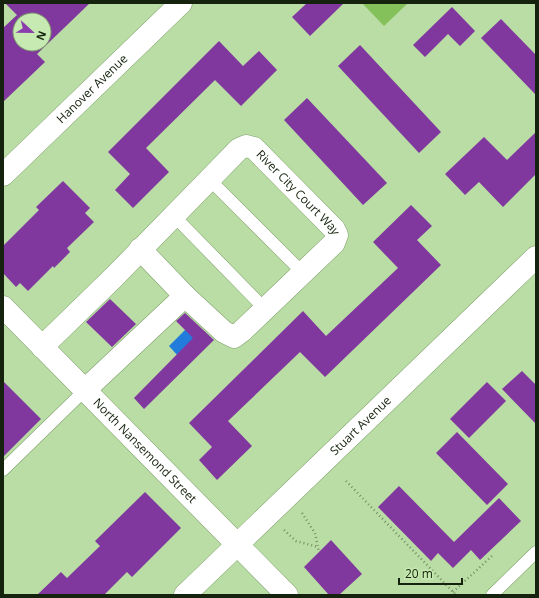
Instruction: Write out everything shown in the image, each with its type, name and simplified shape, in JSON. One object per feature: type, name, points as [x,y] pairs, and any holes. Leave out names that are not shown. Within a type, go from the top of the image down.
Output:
[{"type":"street","name":"Hanover Avenue","points":[[3,175],[181,3]]},
{"type":"street","name":"River City Court Way","points":[[42,347],[239,149],[246,146],[254,148],[334,229],[337,235],[334,243],[234,337],[224,332],[185,296]]},
{"type":"street","points":[[85,390],[185,296],[140,249]]},
{"type":"street","name":"Stuart Avenue","points":[[185,595],[536,257]]},
{"type":"street","name":"North Nansemond Street","points":[[3,307],[287,595]]},
{"type":"lane","points":[[209,179],[303,273]]},
{"type":"lane","points":[[173,215],[265,309]]},
{"type":"lane","points":[[3,470],[85,390]]},
{"type":"lane","points":[[492,595],[536,552]]},
{"type":"path","points":[[346,481],[456,595]]},
{"type":"path","points":[[302,513],[315,533],[319,552]]},
{"type":"path","points":[[284,530],[296,541],[318,547]]},
{"type":"path","points":[[453,592],[493,555]]},
{"type":"green space","points":[[362,3],[408,3],[384,26]]},
{"type":"water","points":[[189,326],[198,336],[178,356],[169,346]]},
{"type":"building","points":[[5,3],[90,3],[52,40],[52,12],[14,12]]},
{"type":"building","points":[[307,3],[344,3],[310,36],[292,17]]},
{"type":"building","points":[[452,7],[475,31],[460,46],[448,34],[425,57],[413,45]]},
{"type":"building","points":[[501,19],[536,55],[536,95],[481,38]]},
{"type":"building","points":[[12,20],[12,52],[39,52],[37,54],[45,62],[3,102],[3,28]]},
{"type":"building","points":[[219,41],[243,66],[259,51],[277,70],[241,106],[215,80],[146,148],[169,172],[133,208],[115,190],[130,174],[108,152]]},
{"type":"building","points":[[360,45],[441,132],[419,153],[338,66]]},
{"type":"building","points":[[307,98],[387,183],[363,205],[284,120]]},
{"type":"building","points":[[536,132],[536,174],[503,207],[479,182],[465,195],[445,174],[484,137],[507,160]]},
{"type":"building","points":[[63,181],[90,208],[85,213],[94,222],[67,248],[70,252],[54,268],[53,266],[28,291],[20,283],[16,287],[3,273],[3,246],[39,210],[36,207]]},
{"type":"building","points":[[411,205],[432,226],[417,240],[441,265],[325,377],[300,352],[228,421],[252,446],[217,480],[199,460],[212,447],[189,423],[303,311],[326,336],[398,268],[373,242]]},
{"type":"building","points":[[110,299],[136,324],[112,347],[86,322]]},
{"type":"building","points":[[185,313],[214,340],[144,409],[134,398],[193,338],[176,321]]},
{"type":"building","points":[[522,371],[536,385],[536,424],[502,389]]},
{"type":"building","points":[[3,381],[41,419],[3,457]]},
{"type":"building","points":[[487,382],[506,401],[469,438],[450,419]]},
{"type":"building","points":[[457,432],[508,484],[487,505],[436,453]]},
{"type":"building","points":[[399,486],[454,542],[499,498],[521,521],[480,560],[471,550],[453,568],[438,553],[431,561],[378,507]]},
{"type":"building","points":[[145,492],[181,528],[132,577],[127,572],[104,595],[37,595],[61,572],[67,578],[100,546],[95,541]]},
{"type":"building","points":[[331,540],[362,574],[339,595],[329,595],[304,567]]}]
